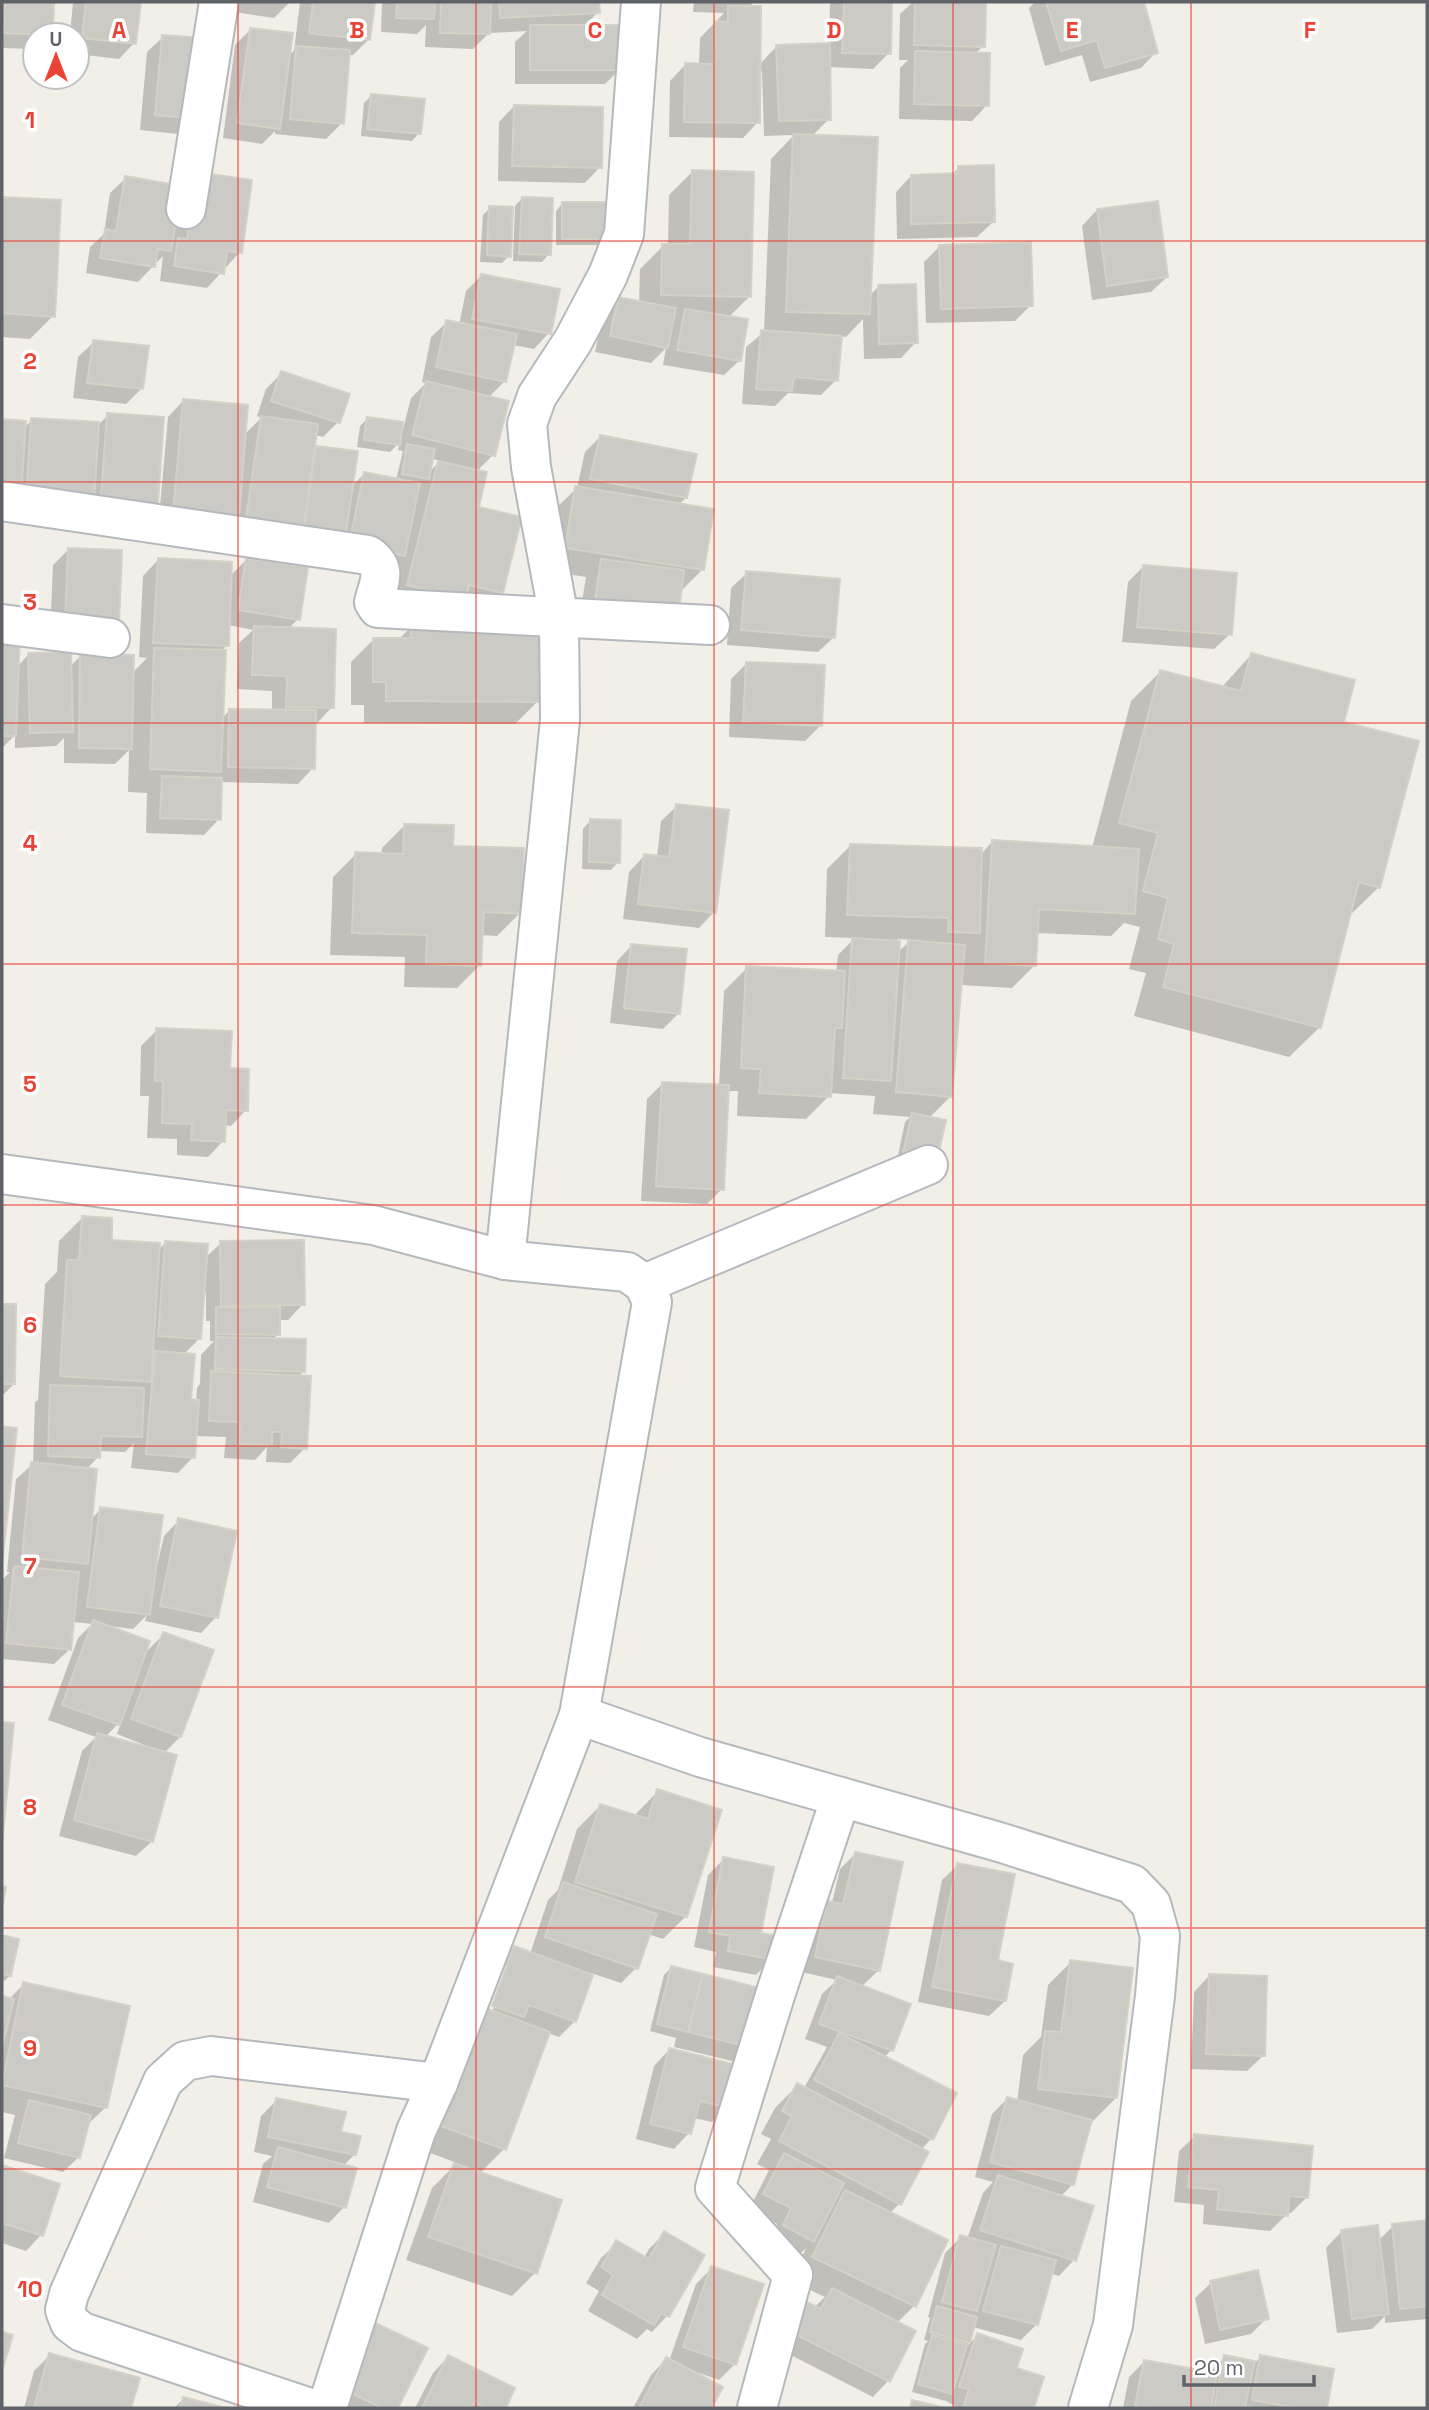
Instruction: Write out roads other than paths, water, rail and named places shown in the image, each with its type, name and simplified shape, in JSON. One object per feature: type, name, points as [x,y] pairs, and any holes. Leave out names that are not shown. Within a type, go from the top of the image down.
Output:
[{"type":"street","points":[[186,209],[219,2]]},
{"type":"street","points":[[505,1260],[560,720],[559,618],[531,467],[527,424],[537,396],[573,341],[608,275],[624,234],[641,2]]},
{"type":"street","points":[[2,501],[368,555],[378,563],[381,573],[374,602],[378,608],[710,625]]},
{"type":"street","points":[[2,624],[110,638]]},
{"type":"street","points":[[644,1284],[928,1165]]},
{"type":"street","points":[[2,1174],[373,1225],[505,1260],[627,1272],[644,1284],[652,1302],[579,1715],[438,2083],[416,2131],[327,2408]]},
{"type":"street","points":[[579,1715],[700,1758],[999,1842],[1132,1884],[1151,1904],[1160,1936],[1155,1996],[1113,2325],[1088,2408]]},
{"type":"street","points":[[757,2408],[793,2275],[715,2188],[841,1797]]},
{"type":"street","points":[[310,2408],[82,2332],[70,2323],[65,2310],[76,2275],[163,2081],[185,2061],[211,2056],[249,2059],[438,2083]]}]
